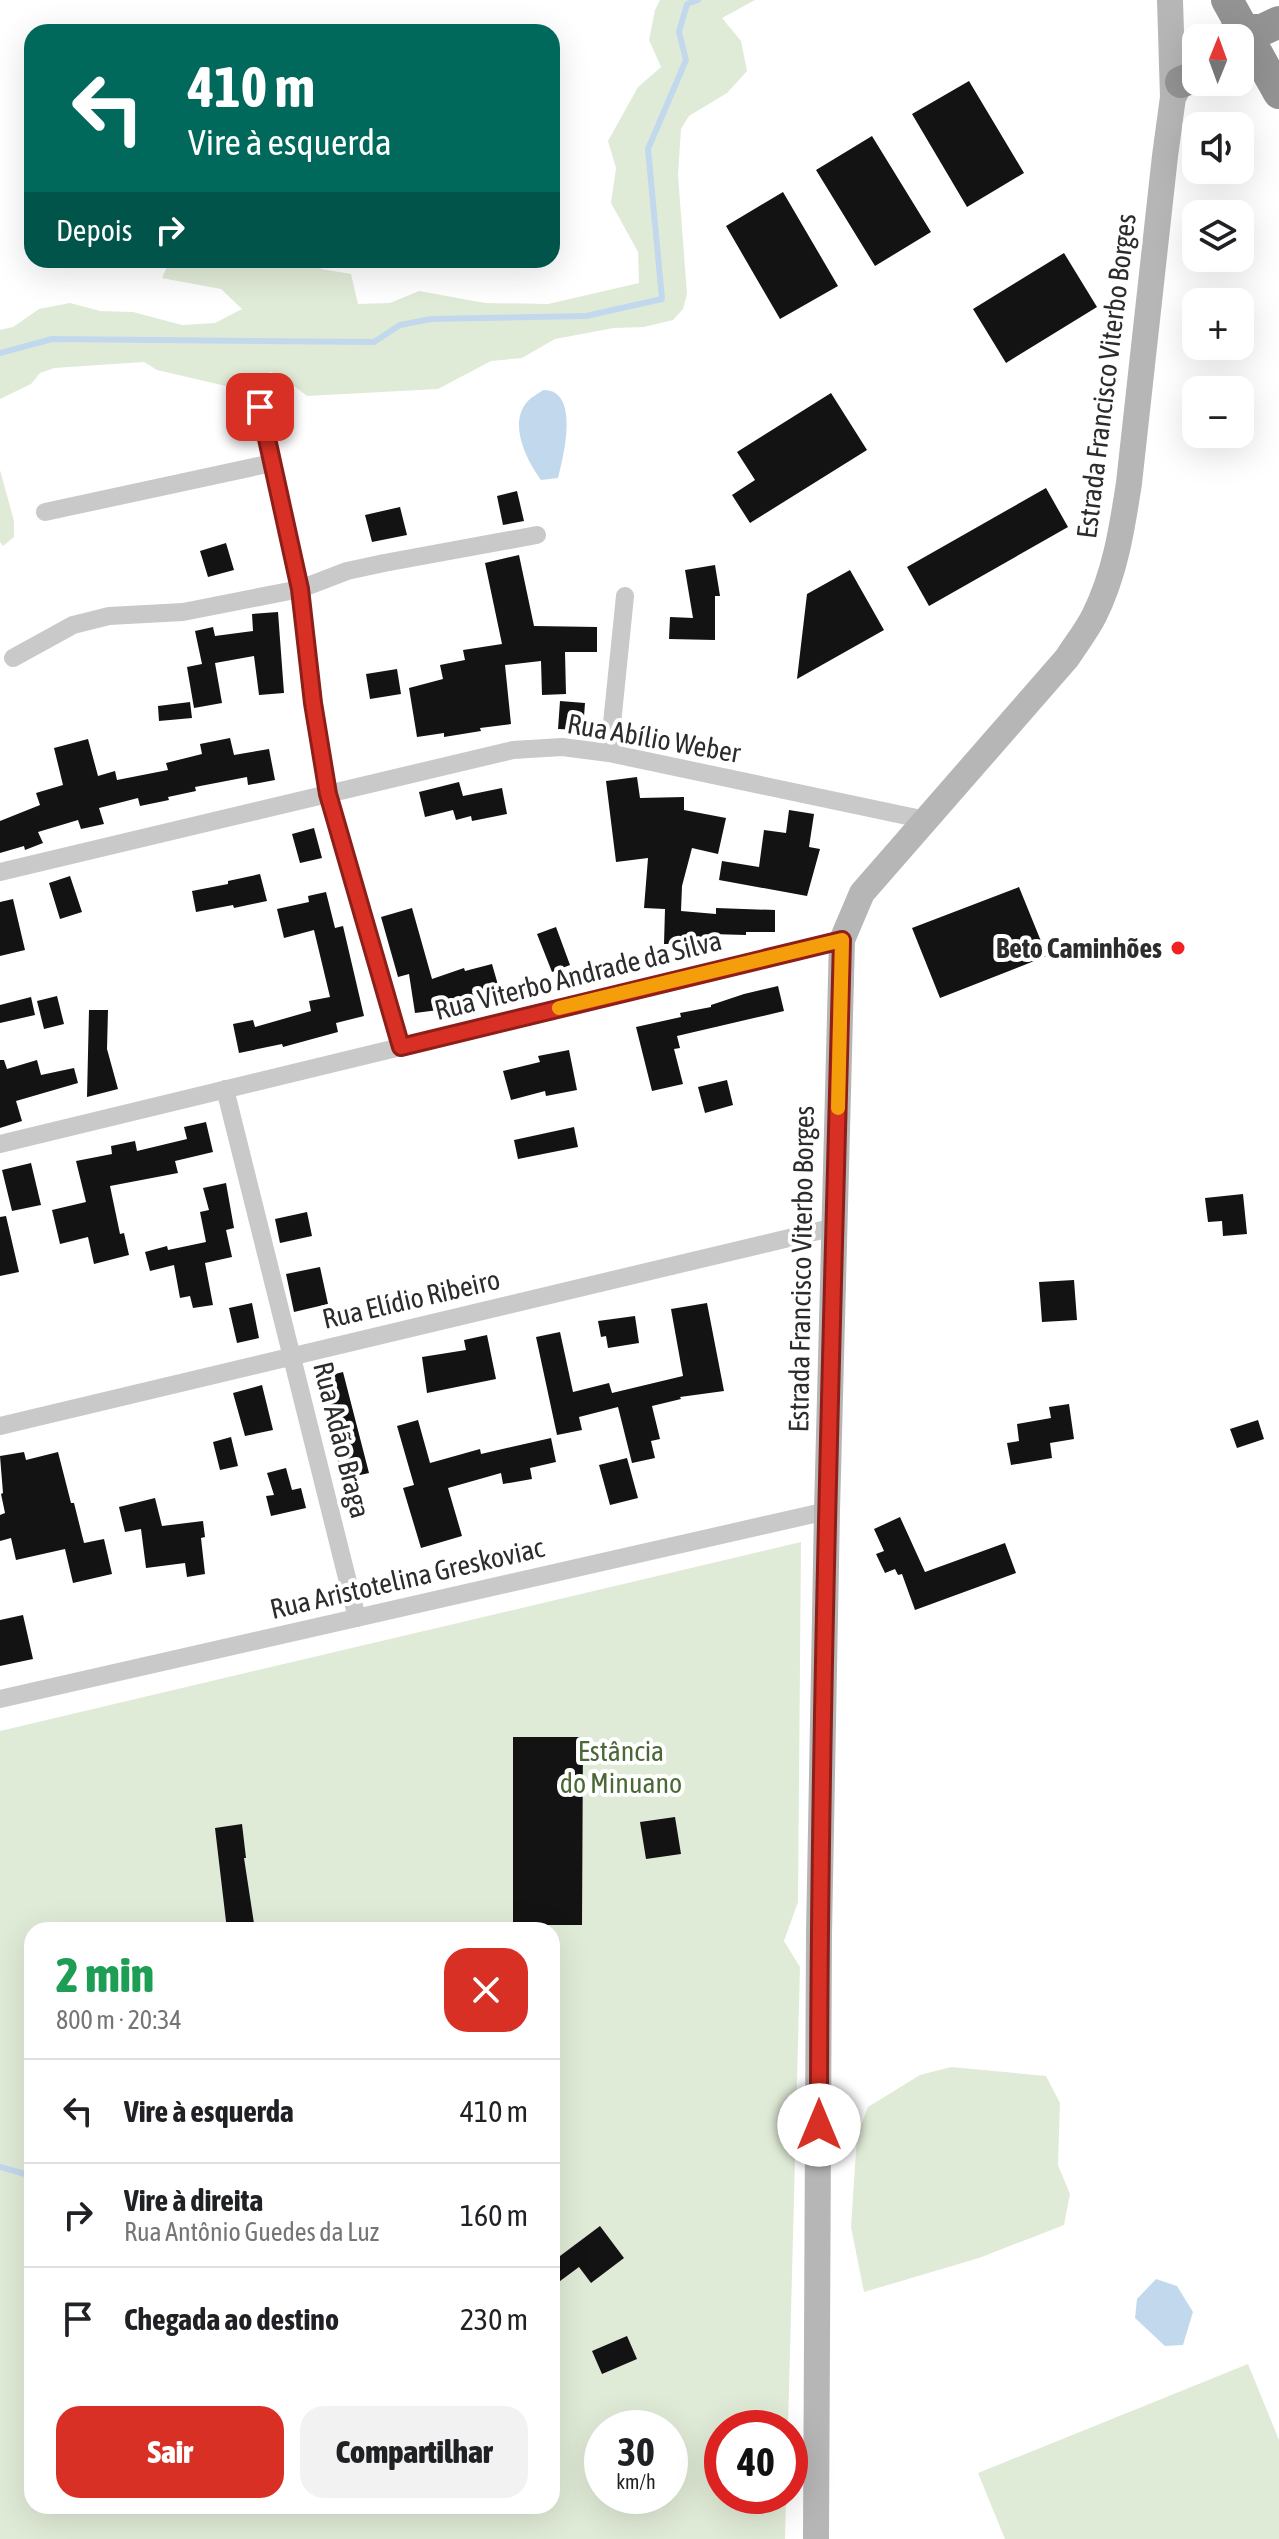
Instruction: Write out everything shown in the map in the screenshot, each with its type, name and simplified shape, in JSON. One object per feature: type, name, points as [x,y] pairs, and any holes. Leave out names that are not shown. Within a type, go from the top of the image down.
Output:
[{"type":"highway","points":[[1227,0],[1230,24]]},
{"type":"highway","points":[[1254,31],[1279,22]]},
{"type":"highway","points":[[1254,62],[1277,90]]},
{"type":"highway","points":[[1254,79],[1277,90]]},
{"type":"street","name":"Estrada Francisco Viterbo Borges","points":[[1170,0],[1182,78]]},
{"type":"street","name":"Estrada Francisco Viterbo Borges","points":[[816,2539],[819,1934],[842,940],[862,893],[1067,658],[1094,617],[1121,537],[1182,92]]},
{"type":"street","points":[[260,407],[300,589],[313,703],[328,794],[401,1047]]},
{"type":"street","points":[[45,512],[272,463]]},
{"type":"street","points":[[13,658],[73,625],[109,616],[183,612],[300,589],[347,571],[537,535]]},
{"type":"street","points":[[609,753],[625,596]]},
{"type":"street","name":"Rua Abílio Weber","points":[[0,872],[513,750],[562,747],[609,753],[926,820]]},
{"type":"street","name":"Rua Viterbo Andrade da Silva","points":[[0,1144],[842,940]]},
{"type":"street","name":"Rua Adão Braga","points":[[225,1089],[357,1618]]},
{"type":"street","name":"Rua Elídio Ribeiro","points":[[0,1426],[835,1227]]},
{"type":"street","name":"Rua Aristotelina Greskoviac","points":[[0,1699],[827,1511]]},
{"type":"green space","points":[[660,0],[755,0],[722,18],[741,41],[747,71],[727,93],[689,116],[681,129],[678,175],[687,294],[683,309],[673,320],[555,339],[522,358],[491,361],[438,389],[307,396],[271,372],[230,387],[157,370],[144,362],[54,368],[40,373],[31,384],[0,399],[0,330],[13,327],[39,309],[70,303],[100,311],[133,312],[182,325],[215,323],[242,309],[221,289],[162,278],[166,268],[321,268],[351,274],[358,304],[390,303],[419,291],[485,303],[548,304],[639,283],[638,252],[611,203],[616,168],[608,141],[638,87],[661,67],[649,40]]},
{"type":"green space","points":[[0,470],[14,521],[14,537],[3,546],[0,542]]},
{"type":"green space","name":"Estância do Minuano","points":[[801,1542],[798,1902],[784,1941],[800,1967],[788,2410],[704,2410],[704,2514],[786,2514],[785,2539],[0,2539],[0,1731]]},
{"type":"green space","points":[[951,2067],[1046,2076],[1060,2103],[1058,2165],[1070,2194],[1064,2225],[979,2258],[864,2292],[851,2227],[857,2136],[868,2107],[920,2075]]},
{"type":"green space","points":[[1248,2364],[1279,2440],[1279,2539],[1005,2539],[978,2473]]},
{"type":"water","points":[[543,390],[555,393],[562,401],[567,426],[558,478],[541,480],[525,453],[519,421],[527,402]]},
{"type":"water","points":[[1156,2279],[1177,2286],[1193,2312],[1183,2345],[1165,2346],[1135,2318],[1137,2299]]},
{"type":"building","points":[[969,81],[1024,173],[967,207],[912,114]]},
{"type":"building","points":[[872,136],[931,232],[875,266],[816,170]]},
{"type":"building","points":[[783,192],[838,286],[780,319],[726,226]]},
{"type":"building","points":[[1064,253],[1097,307],[1006,363],[973,309]]},
{"type":"building","points":[[831,393],[867,450],[750,523],[732,495],[755,480],[737,452]]},
{"type":"building","points":[[1046,488],[1068,527],[929,606],[907,567]]},
{"type":"building","points":[[517,491],[524,521],[503,525],[497,496]]},
{"type":"building","points":[[400,507],[407,535],[372,542],[365,515]]},
{"type":"building","points":[[226,543],[234,570],[208,577],[200,551]]},
{"type":"building","points":[[519,555],[534,626],[597,627],[597,652],[565,652],[566,694],[542,695],[541,661],[505,665],[511,724],[444,737],[444,733],[417,737],[409,688],[443,679],[440,665],[465,660],[463,650],[502,644],[485,563]]},
{"type":"building","points":[[715,565],[720,596],[715,596],[715,640],[669,639],[670,617],[693,618],[685,570]]},
{"type":"building","points":[[850,570],[884,630],[797,679],[807,594]]},
{"type":"building","points":[[278,612],[284,693],[259,695],[254,656],[215,663],[222,703],[194,708],[187,667],[202,664],[195,631],[213,627],[215,636],[253,631],[252,614]]},
{"type":"building","points":[[397,669],[401,694],[370,699],[366,674]]},
{"type":"building","points":[[560,701],[585,703],[583,730],[558,729]]},
{"type":"building","points":[[190,702],[192,718],[159,721],[158,706]]},
{"type":"building","points":[[230,738],[234,755],[269,749],[275,780],[248,785],[247,777],[195,787],[196,791],[168,797],[169,800],[140,806],[138,798],[99,808],[104,824],[81,829],[78,820],[38,832],[43,843],[25,850],[24,846],[0,853],[0,821],[40,805],[36,793],[63,785],[54,748],[88,739],[98,776],[115,771],[117,780],[168,770],[166,763],[202,754],[200,744]]},
{"type":"building","points":[[637,777],[640,798],[684,797],[684,810],[726,818],[718,854],[692,848],[682,886],[681,911],[716,914],[716,908],[775,910],[775,932],[710,934],[709,944],[664,944],[665,909],[644,908],[648,858],[616,862],[606,781]]},
{"type":"building","points":[[459,782],[463,796],[502,788],[507,814],[472,821],[471,816],[456,820],[453,810],[425,817],[419,792]]},
{"type":"building","points":[[789,810],[814,814],[809,847],[820,849],[807,896],[719,880],[722,861],[759,867],[764,830],[786,833]]},
{"type":"building","points":[[314,828],[322,858],[300,863],[292,834]]},
{"type":"building","points":[[260,874],[267,901],[196,912],[192,891]]},
{"type":"building","points":[[70,876],[82,912],[60,919],[49,883]]},
{"type":"building","points":[[1019,887],[1047,956],[940,998],[912,928]]},
{"type":"building","points":[[326,892],[335,928],[343,926],[364,1016],[336,1023],[338,1032],[283,1047],[282,1044],[239,1053],[233,1024],[253,1020],[255,1027],[311,1011],[309,1001],[330,997],[314,930],[284,938],[277,909],[309,902],[308,896]]},
{"type":"building","points":[[13,899],[25,950],[0,956],[0,902]]},
{"type":"building","points":[[412,908],[432,979],[464,968],[465,971],[492,964],[498,985],[472,992],[476,1002],[447,1011],[415,1013],[409,974],[398,977],[381,917]]},
{"type":"building","points":[[556,927],[570,965],[552,972],[537,934]]},
{"type":"building","points":[[778,986],[784,1011],[677,1036],[680,1048],[674,1049],[683,1084],[652,1091],[636,1027],[681,1017],[680,1013],[711,1007],[744,994]]},
{"type":"building","points":[[57,996],[64,1024],[44,1029],[37,1001]]},
{"type":"building","points":[[31,997],[35,1015],[0,1023],[0,1005]]},
{"type":"building","points":[[89,1010],[108,1010],[107,1049],[118,1089],[87,1097]]},
{"type":"building","points":[[569,1050],[577,1090],[546,1096],[545,1091],[511,1100],[503,1071],[540,1062],[538,1056]]},
{"type":"building","points":[[0,1060],[4,1060],[7,1069],[37,1060],[41,1075],[74,1068],[78,1083],[16,1101],[22,1121],[0,1128]]},
{"type":"building","points":[[727,1080],[733,1105],[705,1113],[698,1087]]},
{"type":"building","points":[[206,1122],[213,1152],[175,1161],[178,1173],[110,1186],[120,1234],[124,1233],[129,1255],[94,1264],[88,1237],[60,1244],[52,1210],[86,1202],[76,1161],[112,1154],[111,1146],[135,1141],[137,1151],[187,1139],[184,1127]]},
{"type":"building","points":[[574,1127],[578,1147],[518,1159],[514,1140]]},
{"type":"building","points":[[31,1163],[41,1205],[12,1211],[2,1170]]},
{"type":"building","points":[[226,1183],[234,1228],[226,1230],[232,1257],[205,1263],[213,1305],[193,1308],[190,1296],[180,1298],[174,1265],[150,1271],[145,1252],[206,1242],[200,1212],[209,1210],[203,1188]]},
{"type":"building","points":[[1243,1194],[1247,1234],[1223,1236],[1222,1221],[1208,1222],[1205,1198]]},
{"type":"building","points":[[307,1212],[312,1236],[280,1243],[275,1219]]},
{"type":"building","points":[[6,1216],[19,1272],[0,1276],[0,1217]]},
{"type":"building","points":[[320,1267],[328,1304],[294,1312],[286,1274]]},
{"type":"building","points":[[1074,1280],[1077,1320],[1042,1322],[1039,1282]]},
{"type":"building","points":[[252,1303],[259,1338],[237,1343],[229,1308]]},
{"type":"building","points":[[707,1303],[724,1391],[680,1397],[652,1406],[660,1439],[651,1441],[655,1458],[632,1463],[618,1407],[579,1417],[582,1430],[557,1435],[536,1337],[560,1332],[573,1392],[609,1383],[612,1393],[683,1376],[671,1309]]},
{"type":"building","points":[[635,1316],[639,1343],[608,1348],[606,1336],[601,1337],[598,1321]]},
{"type":"building","points":[[487,1335],[496,1379],[427,1393],[422,1357],[466,1350],[464,1340]]},
{"type":"building","points":[[343,1372],[369,1473],[342,1479],[326,1420],[332,1419],[320,1378]]},
{"type":"building","points":[[262,1385],[273,1430],[245,1436],[233,1393]]},
{"type":"building","points":[[1069,1404],[1074,1439],[1050,1443],[1052,1458],[1011,1465],[1007,1443],[1019,1441],[1017,1424],[1051,1418],[1049,1407]]},
{"type":"building","points":[[418,1420],[430,1463],[480,1449],[481,1454],[551,1438],[556,1462],[530,1468],[532,1479],[503,1484],[501,1473],[448,1488],[462,1536],[421,1548],[403,1488],[414,1485],[397,1426]]},
{"type":"building","points":[[1258,1420],[1264,1439],[1237,1448],[1230,1429]]},
{"type":"building","points":[[231,1437],[238,1466],[220,1470],[213,1442]]},
{"type":"building","points":[[24,1452],[26,1460],[58,1452],[84,1543],[104,1539],[112,1574],[73,1583],[65,1549],[16,1560],[11,1538],[0,1541],[0,1515],[5,1513],[0,1456]]},
{"type":"building","points":[[627,1458],[638,1498],[610,1505],[599,1465]]},
{"type":"building","points":[[286,1468],[292,1490],[301,1488],[306,1508],[271,1516],[266,1496],[274,1495],[267,1473]]},
{"type":"building","points":[[155,1498],[162,1526],[203,1521],[205,1537],[201,1538],[205,1574],[187,1577],[185,1563],[146,1568],[141,1529],[125,1532],[119,1507]]},
{"type":"building","points":[[900,1517],[925,1572],[1005,1543],[1016,1573],[915,1610],[902,1574],[898,1575],[895,1569],[885,1573],[876,1554],[884,1551],[874,1529]]},
{"type":"building","points":[[23,1615],[33,1659],[0,1666],[0,1620]]},
{"type":"building","points":[[513,1737],[583,1737],[582,1925],[513,1922]]},
{"type":"building","points":[[675,1817],[681,1854],[646,1859],[640,1822]]},
{"type":"building","points":[[242,1824],[254,1922],[226,1922],[215,1828]]},
{"type":"building","points":[[600,2226],[624,2258],[591,2283],[579,2267],[560,2281],[560,2256]]},
{"type":"building","points":[[627,2336],[637,2359],[602,2374],[592,2351]]},
{"type":"waterway","points":[[0,353],[52,339],[374,342],[400,325],[431,319],[586,316],[662,299],[648,149],[686,60],[679,32],[687,4],[698,0]]},
{"type":"waterway","points":[[0,2167],[24,2174]]},
{"type":"slow traffic","points":[[559,1008],[842,940],[838,1108]]},
{"type":"place","name":"Beto Caminhões","points":[[1178,948]]},
{"type":"route","points":[[260,407],[300,589],[313,703],[328,794],[401,1047],[842,940],[827,1511],[819,1934],[819,2125]]}]
